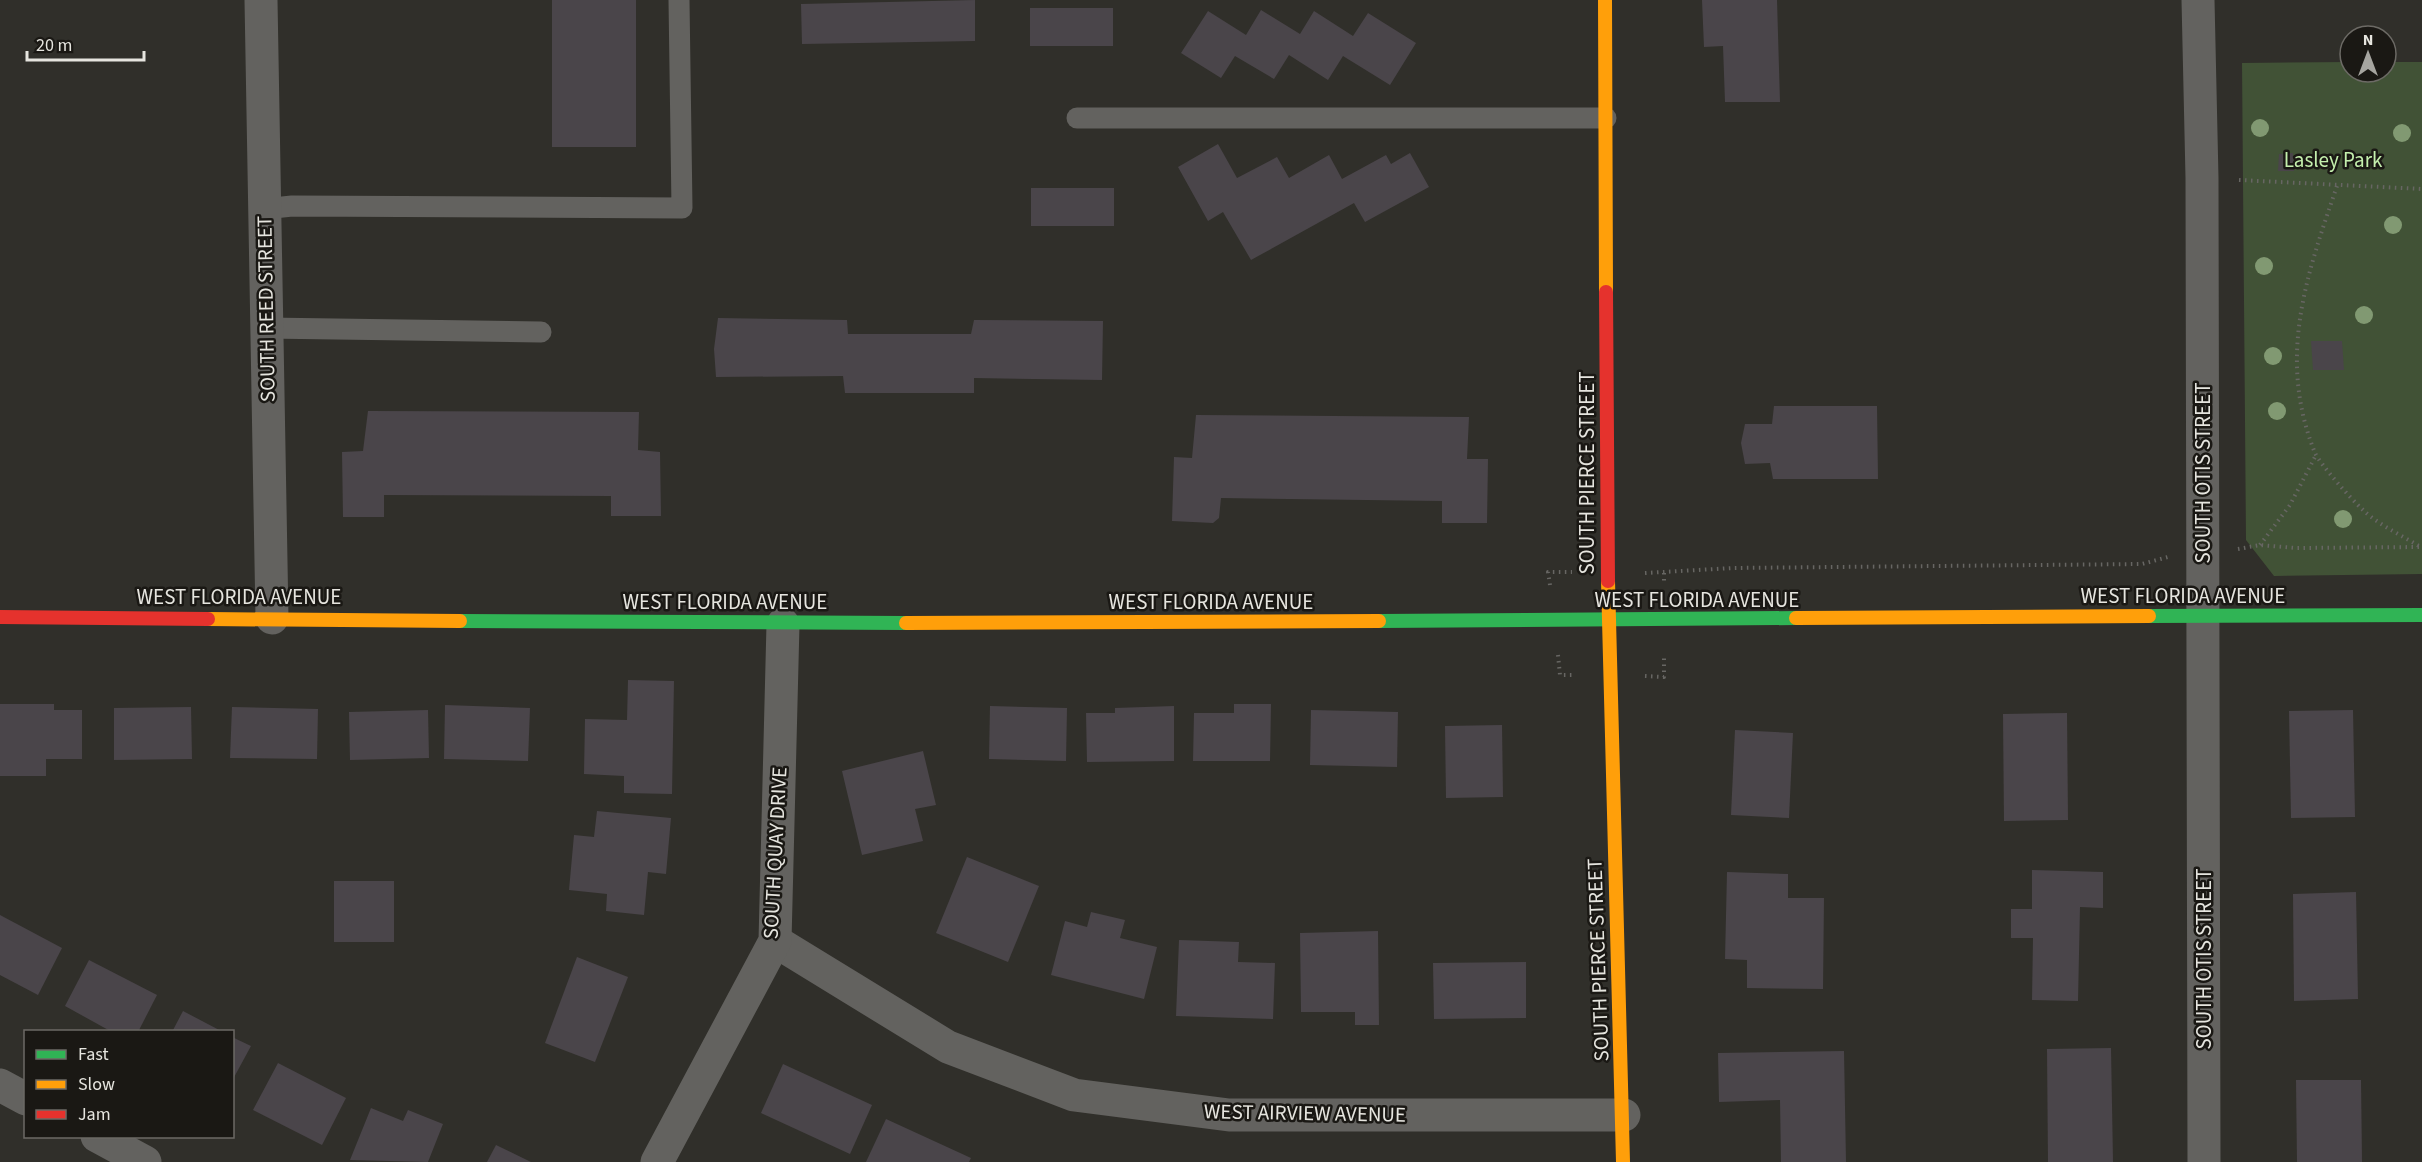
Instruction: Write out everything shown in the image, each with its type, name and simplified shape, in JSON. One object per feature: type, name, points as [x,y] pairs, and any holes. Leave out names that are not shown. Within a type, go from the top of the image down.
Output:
[{"type":"street","name":"SOUTH REED STREET","points":[[261,0],[272,618]]},
{"type":"street","name":"SOUTH PIERCE STREET","points":[[1605,0],[1608,621],[1624,1115],[1623,1162]]},
{"type":"street","name":"SOUTH OTIS STREET","points":[[2198,0],[2203,190],[2204,1162]]},
{"type":"street","name":"WEST FLORIDA AVENUE","points":[[0,617],[783,624],[2422,615]]},
{"type":"street","name":"SOUTH QUAY DRIVE","points":[[657,1162],[775,941],[783,624]]},
{"type":"street","name":"WEST AIRVIEW AVENUE","points":[[775,941],[948,1047],[1074,1095],[1229,1115],[1624,1115]]},
{"type":"street","points":[[0,1085],[24,1098]]},
{"type":"street","points":[[99,1138],[145,1162]]},
{"type":"lane","points":[[264,208],[291,206],[682,208],[679,0]]},
{"type":"lane","points":[[1077,118],[1606,118]]},
{"type":"lane","points":[[266,328],[541,332]]},
{"type":"path","points":[[2236,180],[2422,189]]},
{"type":"path","points":[[2337,186],[2313,257],[2297,327],[2298,393],[2316,455],[2362,510],[2421,547]]},
{"type":"path","points":[[2260,545],[2290,505],[2316,455]]},
{"type":"path","points":[[1664,573],[1733,568],[2142,564],[2172,556],[2260,545],[2296,548],[2421,547]]},
{"type":"green space","name":"Lasley Park","points":[[2338,62],[2338,84],[2398,84],[2398,62],[2422,62],[2422,574],[2274,576],[2246,540],[2242,63]]},
{"type":"building","points":[[552,0],[636,0],[636,147],[552,147]]},
{"type":"building","points":[[975,0],[975,41],[802,44],[801,4]]},
{"type":"building","points":[[1702,0],[1777,0],[1780,102],[1725,102],[1723,46],[1704,47]]},
{"type":"building","points":[[1030,8],[1113,8],[1113,46],[1030,46]]},
{"type":"building","points":[[1261,10],[1300,34],[1314,11],[1353,36],[1368,13],[1416,43],[1390,85],[1343,56],[1328,80],[1289,55],[1274,79],[1235,56],[1221,78],[1181,53],[1208,11],[1246,35]]},
{"type":"building","points":[[1218,144],[1237,178],[1277,157],[1289,178],[1329,155],[1342,179],[1386,155],[1391,164],[1410,153],[1429,187],[1365,222],[1354,203],[1251,260],[1223,212],[1208,221],[1178,167]]},
{"type":"building","points":[[2293,153],[2294,171],[2278,171],[2279,154]]},
{"type":"building","points":[[1031,188],[1114,188],[1114,226],[1031,226]]},
{"type":"building","points":[[718,318],[847,320],[848,334],[971,334],[974,320],[1103,321],[1102,380],[974,378],[974,393],[845,393],[843,376],[716,377],[714,349]]},
{"type":"building","points":[[2311,341],[2342,341],[2344,370],[2313,370]]},
{"type":"building","points":[[1774,406],[1877,406],[1878,479],[1773,479],[1770,463],[1745,464],[1741,443],[1745,424],[1772,424]]},
{"type":"building","points":[[368,411],[639,412],[638,450],[660,452],[661,516],[611,516],[611,496],[384,495],[384,517],[343,517],[342,452],[363,451]]},
{"type":"building","points":[[1196,415],[1469,417],[1467,459],[1488,459],[1487,523],[1442,523],[1442,501],[1221,498],[1219,518],[1213,523],[1172,521],[1174,457],[1192,458]]},
{"type":"building","points":[[628,680],[674,681],[672,794],[624,793],[624,776],[584,774],[585,719],[627,720]]},
{"type":"building","points":[[0,704],[54,704],[54,710],[82,710],[82,759],[46,759],[46,776],[0,776]]},
{"type":"building","points":[[1234,704],[1271,704],[1270,761],[1193,761],[1194,713],[1234,713]]},
{"type":"building","points":[[445,705],[530,708],[528,761],[444,759]]},
{"type":"building","points":[[990,706],[1067,708],[1066,761],[989,759]]},
{"type":"building","points":[[1174,706],[1174,761],[1087,762],[1086,713],[1115,713],[1115,708]]},
{"type":"building","points":[[191,707],[192,759],[114,760],[114,708]]},
{"type":"building","points":[[232,707],[318,709],[317,759],[230,758]]},
{"type":"building","points":[[428,710],[429,758],[350,760],[349,712]]},
{"type":"building","points":[[1311,710],[1398,712],[1397,767],[1310,765]]},
{"type":"building","points":[[2353,710],[2355,817],[2291,818],[2289,711]]},
{"type":"building","points":[[2067,713],[2068,820],[2004,821],[2003,714]]},
{"type":"building","points":[[1502,725],[1503,797],[1446,798],[1445,726]]},
{"type":"building","points":[[1735,730],[1793,733],[1789,818],[1731,815]]},
{"type":"building","points":[[923,751],[936,805],[915,809],[923,841],[862,855],[842,771]]},
{"type":"building","points":[[597,811],[671,818],[666,874],[648,872],[644,915],[606,911],[607,894],[569,890],[574,835],[594,837]]},
{"type":"building","points":[[967,857],[1039,886],[1008,962],[936,933]]},
{"type":"building","points":[[2032,870],[2103,872],[2103,908],[2080,907],[2078,1001],[2032,1000],[2033,938],[2011,938],[2011,909],[2032,909]]},
{"type":"building","points":[[1727,872],[1788,874],[1788,898],[1824,898],[1823,989],[1747,988],[1747,960],[1725,959]]},
{"type":"building","points":[[334,881],[394,881],[394,942],[334,942]]},
{"type":"building","points":[[2356,892],[2358,999],[2294,1001],[2293,894]]},
{"type":"building","points":[[1091,912],[1125,920],[1120,938],[1157,947],[1144,999],[1051,975],[1065,921],[1087,927]]},
{"type":"building","points":[[0,915],[62,948],[38,995],[0,975]]},
{"type":"building","points":[[1378,931],[1379,1025],[1355,1025],[1355,1012],[1301,1012],[1300,933]]},
{"type":"building","points":[[1179,940],[1239,942],[1238,962],[1275,963],[1273,1019],[1176,1016]]},
{"type":"building","points":[[577,957],[628,977],[595,1062],[545,1043]]},
{"type":"building","points":[[89,960],[157,995],[139,1030],[108,1030],[65,1006]]},
{"type":"building","points":[[1526,962],[1526,1018],[1434,1019],[1433,963]]},
{"type":"building","points":[[183,1011],[219,1030],[173,1030]]},
{"type":"building","points":[[234,1038],[251,1046],[234,1077]]},
{"type":"building","points":[[2111,1048],[2113,1162],[2048,1162],[2047,1049]]},
{"type":"building","points":[[1844,1051],[1846,1162],[1781,1162],[1780,1100],[1719,1102],[1718,1053]]},
{"type":"building","points":[[278,1063],[346,1098],[322,1145],[253,1110]]},
{"type":"building","points":[[783,1064],[872,1105],[850,1154],[761,1113]]},
{"type":"building","points":[[2296,1080],[2361,1080],[2362,1162],[2297,1162]]},
{"type":"building","points":[[371,1108],[403,1121],[408,1110],[443,1124],[428,1162],[350,1160]]},
{"type":"building","points":[[886,1119],[971,1158],[969,1162],[866,1162]]},
{"type":"building","points":[[496,1145],[531,1162],[487,1162]]},
{"type":"traffic: fast","points":[[2149,616],[2422,615]]},
{"type":"traffic: fast","points":[[1379,621],[1796,618]]},
{"type":"traffic: fast","points":[[460,621],[906,623]]},
{"type":"traffic: slow","points":[[1605,0],[1606,292]]},
{"type":"traffic: slow","points":[[1608,581],[1623,1162]]},
{"type":"traffic: slow","points":[[1796,618],[2149,616]]},
{"type":"traffic: slow","points":[[208,619],[460,621]]},
{"type":"traffic: slow","points":[[906,623],[1379,621]]},
{"type":"traffic: jam","points":[[1606,292],[1608,581]]},
{"type":"traffic: jam","points":[[0,617],[208,619]]}]
